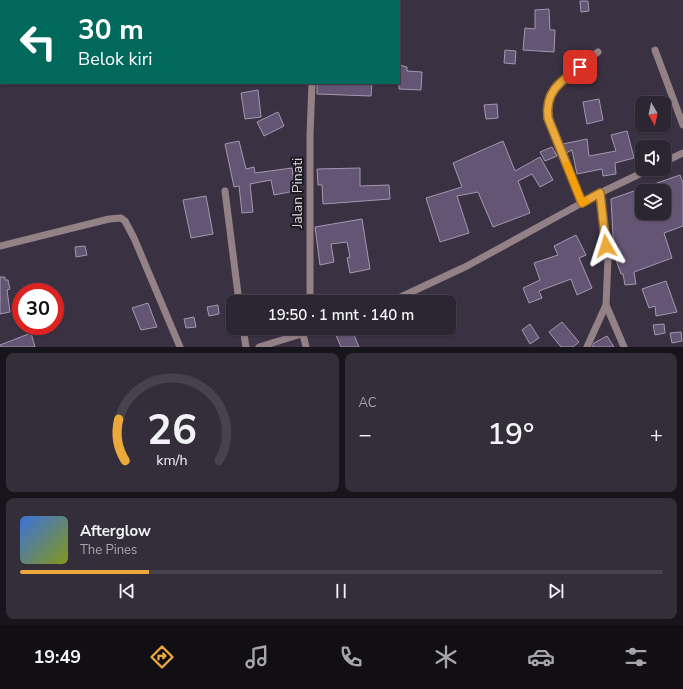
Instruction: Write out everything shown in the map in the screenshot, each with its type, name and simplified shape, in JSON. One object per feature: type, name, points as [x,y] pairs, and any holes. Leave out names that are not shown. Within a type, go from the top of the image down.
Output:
[{"type":"street","points":[[655,50],[683,125]]},
{"type":"street","points":[[582,203],[557,143],[548,118],[547,106],[549,97],[561,82],[598,52]]},
{"type":"street","name":"Jalan Pinati","points":[[310,295],[310,135],[312,84]]},
{"type":"street","points":[[671,159],[683,153]]},
{"type":"street","points":[[405,295],[468,266],[600,193],[635,176]]},
{"type":"street","points":[[225,191],[238,295]]},
{"type":"street","points":[[587,347],[606,305],[608,259],[600,193]]},
{"type":"street","points":[[0,246],[109,219],[121,218],[125,221],[134,238],[180,347]]},
{"type":"street","points":[[606,305],[624,347]]},
{"type":"street","points":[[244,335],[246,347]]},
{"type":"street","points":[[259,347],[296,335]]},
{"type":"street","points":[[306,347],[308,335]]},
{"type":"building","points":[[580,1],[588,1],[589,11],[581,12]]},
{"type":"building","points":[[549,9],[550,30],[555,30],[554,52],[523,50],[525,28],[535,29],[535,10]]},
{"type":"building","points":[[505,50],[516,51],[515,64],[504,63]]},
{"type":"building","points":[[400,65],[407,67],[407,71],[422,72],[421,90],[399,89]]},
{"type":"building","points":[[317,84],[372,84],[371,96],[317,94]]},
{"type":"building","points":[[258,90],[261,117],[245,119],[241,93]]},
{"type":"building","points":[[599,99],[603,120],[587,124],[583,102]]},
{"type":"building","points":[[497,104],[498,118],[486,119],[484,105]]},
{"type":"building","points":[[278,112],[284,126],[264,136],[257,122]]},
{"type":"building","points":[[627,131],[634,158],[615,163],[616,174],[603,176],[602,169],[577,174],[572,150],[566,153],[563,144],[587,139],[589,156],[616,151],[611,135]]},
{"type":"building","points":[[239,141],[246,169],[254,167],[255,173],[292,168],[295,191],[274,195],[271,180],[250,184],[253,212],[242,213],[239,186],[234,187],[225,144]]},
{"type":"building","points":[[503,141],[515,171],[540,157],[553,180],[540,187],[532,174],[518,181],[530,213],[493,227],[478,192],[457,196],[469,233],[440,242],[426,198],[462,187],[453,163]]},
{"type":"building","points":[[552,147],[557,156],[545,161],[540,152]]},
{"type":"building","points":[[360,168],[360,186],[389,185],[390,199],[323,204],[322,185],[318,185],[317,169]]},
{"type":"building","points":[[680,175],[683,183],[683,226],[664,233],[672,258],[634,272],[636,284],[625,285],[623,274],[621,274],[614,254],[611,199],[635,191],[635,220],[671,220],[671,184],[654,184]]},
{"type":"building","points":[[206,196],[213,234],[191,238],[183,200]]},
{"type":"building","points":[[362,219],[370,269],[350,273],[347,258],[350,257],[347,242],[331,244],[334,262],[320,265],[315,227]]},
{"type":"building","points":[[576,235],[586,255],[579,258],[592,288],[577,295],[571,279],[539,291],[542,298],[529,303],[523,288],[540,280],[534,263],[558,255],[554,246]]},
{"type":"building","points":[[85,246],[87,255],[76,257],[75,247]]},
{"type":"building","points":[[0,277],[5,277],[5,280],[8,280],[10,289],[7,290],[10,312],[0,314]]},
{"type":"building","points":[[666,281],[677,312],[656,316],[655,306],[649,308],[642,289]]},
{"type":"building","points":[[148,303],[157,327],[141,330],[132,308]]},
{"type":"building","points":[[218,305],[219,314],[209,316],[207,307]]},
{"type":"building","points":[[194,317],[196,327],[186,328],[184,319]]},
{"type":"building","points":[[562,322],[579,342],[573,347],[561,347],[549,332]]},
{"type":"building","points":[[530,324],[539,338],[530,344],[522,330]]},
{"type":"building","points":[[664,324],[665,333],[655,335],[653,325]]},
{"type":"building","points":[[681,332],[682,341],[672,343],[670,333]]},
{"type":"building","points":[[26,335],[32,335],[35,347],[0,347],[0,345]]},
{"type":"building","points":[[336,335],[354,335],[359,347],[341,347]]},
{"type":"building","points":[[607,336],[614,347],[592,347],[594,343]]},
{"type":"slow traffic","points":[[567,165],[582,203],[586,201]]},
{"type":"route","points":[[580,67],[561,82],[549,97],[547,106],[548,118],[582,203],[600,193],[606,246]]}]
